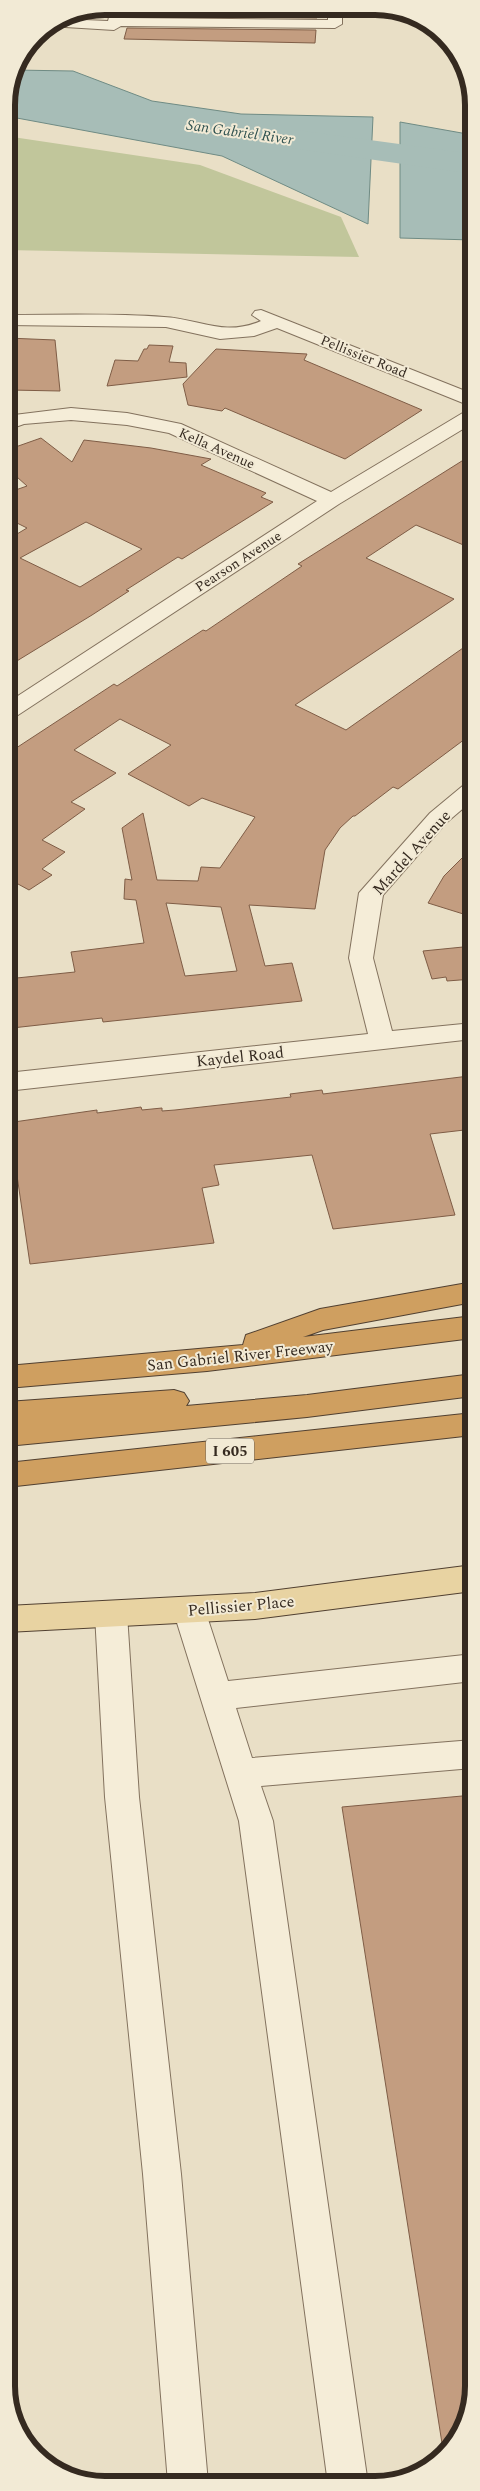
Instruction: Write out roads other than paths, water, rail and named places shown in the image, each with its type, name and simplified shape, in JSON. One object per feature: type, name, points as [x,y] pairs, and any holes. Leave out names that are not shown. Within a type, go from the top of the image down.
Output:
[{"type":"highway","points":[[207,1360],[320,1320],[465,1293]]},
{"type":"highway","name":"San Gabriel River Freeway","points":[[15,1376],[207,1360],[465,1329]]},
{"type":"highway","points":[[15,1362],[93,1371]]},
{"type":"highway","points":[[15,1412],[174,1401],[465,1367]]},
{"type":"highway","points":[[15,1434],[307,1406],[465,1386]]},
{"type":"highway","name":"I 605","points":[[15,1474],[465,1426]]},
{"type":"main road","name":"Pellissier Place","points":[[15,1620],[255,1606],[465,1579]]},
{"type":"street","points":[[67,24],[114,26],[116,15]]},
{"type":"street","points":[[115,22],[335,24],[335,15]]},
{"type":"street","name":"Pellissier Road","points":[[254,313],[278,321],[465,398]]},
{"type":"street","points":[[15,320],[166,322],[220,334],[254,331],[278,321]]},
{"type":"street","name":"Kella Avenue","points":[[15,421],[71,414],[127,419],[174,428],[332,500]]},
{"type":"street","name":"Pearson Avenue","points":[[15,707],[332,500],[465,420]]},
{"type":"street","name":"Mardel Avenue","points":[[382,1040],[361,958],[371,893],[438,818],[465,796]]},
{"type":"street","name":"Kaydel Road","points":[[15,1081],[465,1032]]},
{"type":"street","points":[[190,1610],[256,1821],[347,2476]]},
{"type":"street","points":[[111,1614],[122,1797],[162,2174],[187,2476]]},
{"type":"street","points":[[217,1696],[465,1669]]},
{"type":"street","points":[[241,1773],[465,1755]]},
{"type":"water","points":[[22,70],[73,71],[152,101],[241,114],[373,117],[368,224],[222,156],[15,118],[15,99]]},
{"type":"water","points":[[400,122],[465,134],[465,240],[400,238]]},
{"type":"waterway","name":"San Gabriel River","points":[[296,140],[465,163]]}]
